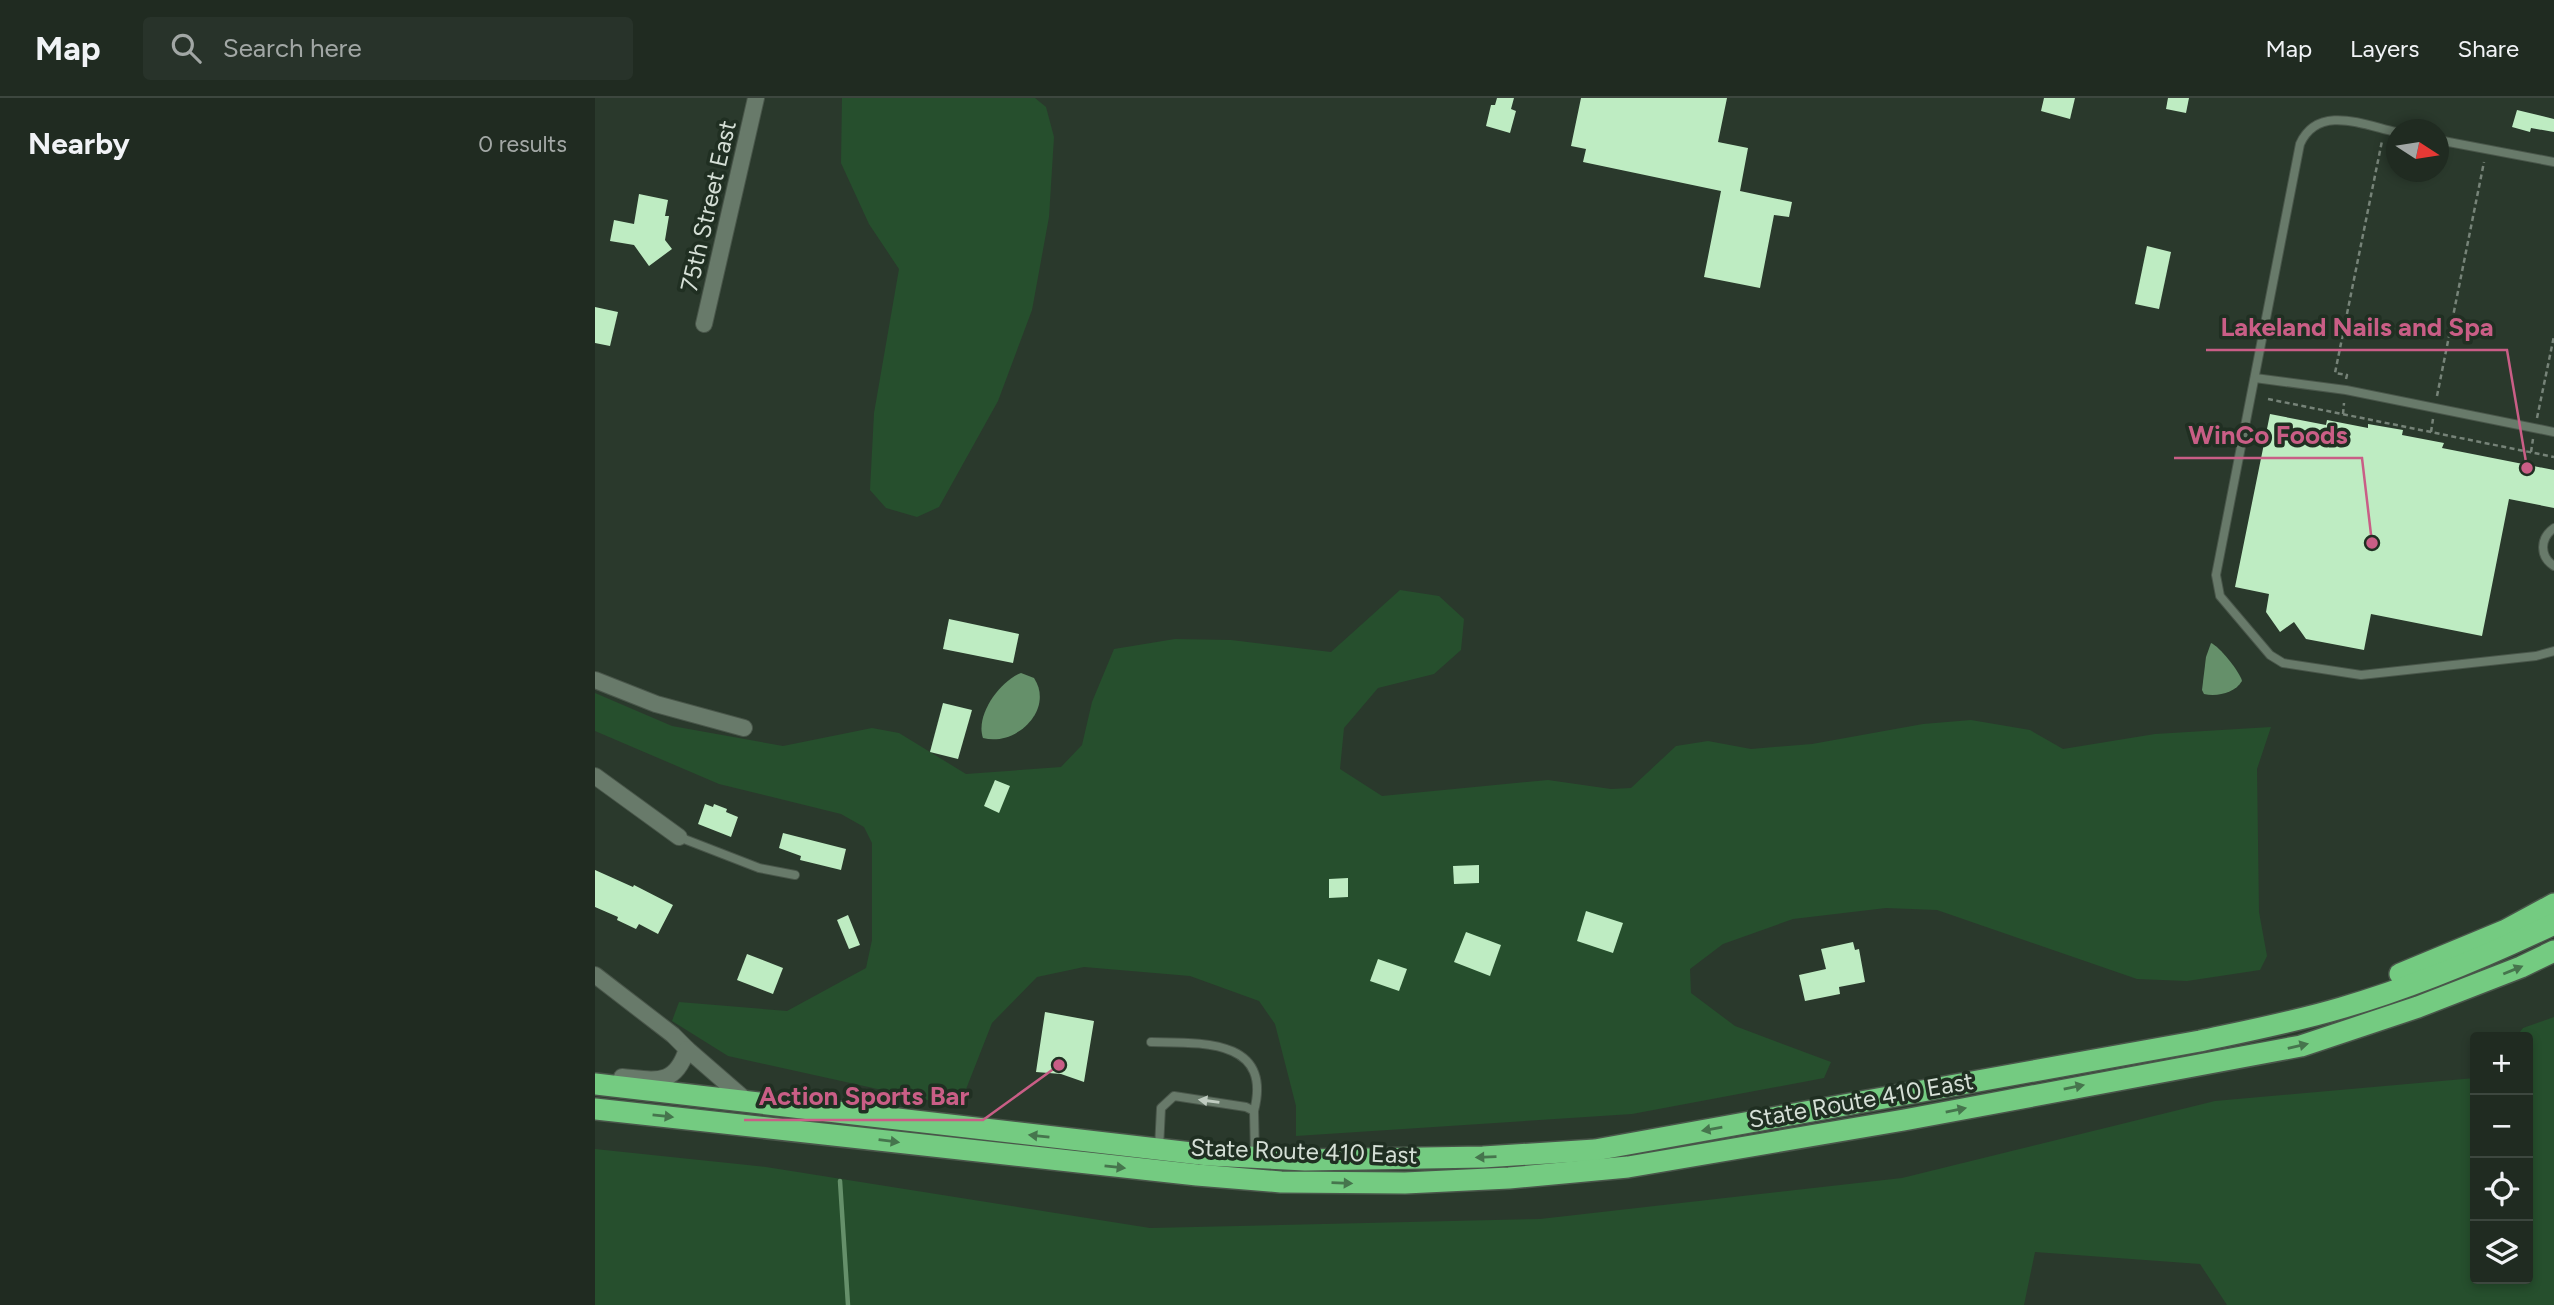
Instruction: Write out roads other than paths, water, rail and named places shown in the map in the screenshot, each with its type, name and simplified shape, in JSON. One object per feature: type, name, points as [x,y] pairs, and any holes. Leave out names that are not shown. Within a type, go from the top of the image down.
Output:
[{"type":"highway","points":[[2133,1052],[2187,1034],[2282,1013],[2357,990],[2506,930],[2554,904]]},
{"type":"highway","points":[[2133,1052],[2200,1041],[2341,1008],[2461,966],[2554,924]]},
{"type":"highway","name":"State Route 410 East","points":[[595,1109],[1184,1174],[1355,1184],[1509,1178],[1628,1167],[2301,1046],[2418,1007],[2521,967],[2554,951]]},
{"type":"highway","name":"State Route 410 East","points":[[595,1084],[1159,1149],[1255,1157],[1305,1160],[1483,1157],[1595,1150],[2133,1052]]},
{"type":"street","name":"75th Street East","points":[[704,324],[756,98]]},
{"type":"street","points":[[595,680],[656,704],[744,728]]},
{"type":"street","points":[[595,776],[679,837]]},
{"type":"street","points":[[595,975],[673,1035],[748,1101]]},
{"type":"street","points":[[595,1078],[607,1075],[659,1080],[674,1074],[687,1049]]},
{"type":"lane","points":[[2386,130],[2326,120],[2315,125],[2304,136],[2298,155],[2215,581],[2220,596],[2270,655],[2283,663],[2361,675],[2536,656],[2554,651]]},
{"type":"lane","points":[[2449,142],[2554,162]]},
{"type":"lane","points":[[2255,378],[2346,390],[2554,432]]},
{"type":"lane","points":[[2554,528],[2545,537],[2543,545],[2545,558],[2554,566]]},
{"type":"lane","points":[[679,837],[759,868],[795,875]]},
{"type":"lane","points":[[1151,1042],[1207,1043],[1221,1046],[1239,1055],[1253,1070],[1258,1083],[1254,1111],[1255,1157]]},
{"type":"lane","points":[[1159,1149],[1161,1108],[1174,1096],[1247,1107],[1254,1111]]},
{"type":"waterway","points":[[840,1181],[848,1305]]},
{"type":"place","name":"Lakeland Nails and Spa","points":[[2527,468]]},
{"type":"place","name":"WinCo Foods","points":[[2372,543]]},
{"type":"place","name":"Action Sports Bar","points":[[1059,1065]]}]
